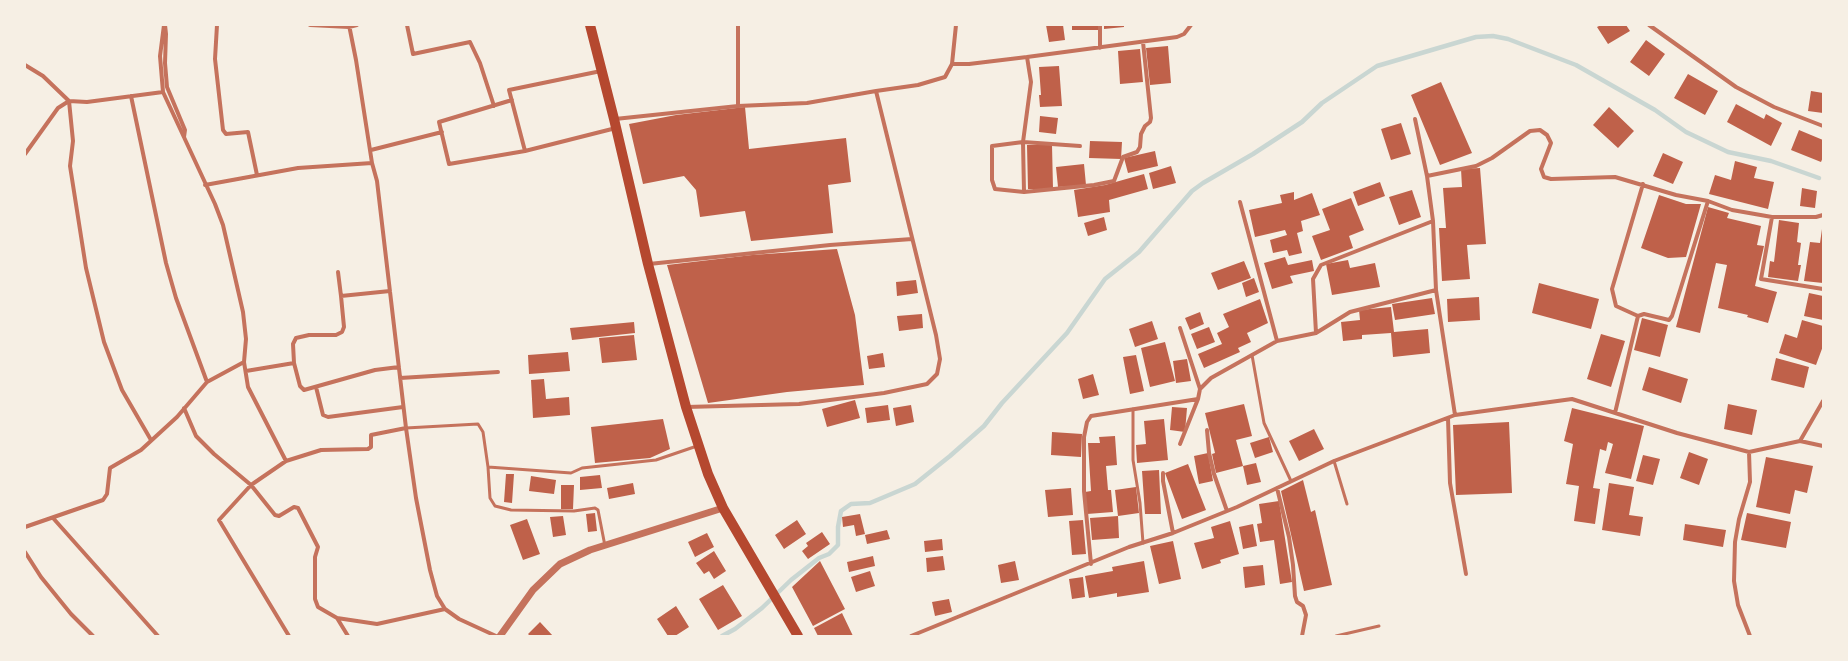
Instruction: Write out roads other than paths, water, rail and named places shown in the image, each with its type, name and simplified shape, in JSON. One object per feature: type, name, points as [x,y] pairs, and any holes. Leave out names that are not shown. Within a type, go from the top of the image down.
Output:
[{"type":"main road","points":[[590,25],[648,264],[686,407],[708,474],[723,508],[798,636]]},
{"type":"street","points":[[164,25],[160,56],[163,92],[215,204],[223,225],[243,312],[246,339],[244,362],[248,387],[286,461]]},
{"type":"street","points":[[164,25],[166,34],[164,63],[167,87],[185,130],[184,137]]},
{"type":"street","points":[[216,25],[215,59],[223,130],[226,134],[248,132],[257,175]]},
{"type":"street","points":[[310,25],[357,25]]},
{"type":"street","points":[[407,25],[413,54],[470,42],[480,63],[494,106]]},
{"type":"street","points":[[738,25],[738,106]]},
{"type":"street","points":[[512,100],[439,122],[449,164],[525,151],[615,124],[738,106],[807,103],[918,85],[938,80],[944,77],[952,64],[956,25]]},
{"type":"street","points":[[1100,25],[1100,48]]},
{"type":"street","points":[[952,64],[969,64],[1177,38],[1184,34],[1191,25]]},
{"type":"street","points":[[1649,25],[1736,87],[1774,107],[1823,126]]},
{"type":"street","points":[[349,26],[372,163],[377,181],[403,407],[416,498],[430,570],[437,596],[445,608],[459,618],[496,636]]},
{"type":"street","points":[[1080,146],[1023,142],[992,146],[992,174],[995,189],[1024,192],[1094,185],[1114,181],[1123,157],[1137,152],[1140,147],[1141,134],[1151,118],[1143,42]]},
{"type":"street","points":[[1024,192],[1023,142],[1031,82],[1027,57]]},
{"type":"street","points":[[25,64],[43,76],[69,101],[73,141],[70,166],[86,268],[102,334],[122,390],[151,440]]},
{"type":"street","points":[[525,151],[509,90],[601,71]]},
{"type":"street","points":[[686,407],[799,404],[884,393],[926,384],[937,374],[940,359],[936,335],[876,91]]},
{"type":"street","points":[[25,154],[58,108],[69,101],[87,102],[163,92]]},
{"type":"street","points":[[132,96],[166,263],[176,298],[207,382]]},
{"type":"street","points":[[1415,119],[1427,176],[1433,221],[1436,290],[1455,415]]},
{"type":"street","points":[[1427,176],[1476,166],[1492,158],[1530,131],[1540,130],[1547,135],[1551,143],[1542,170],[1544,177],[1550,179],[1562,180],[1615,177],[1643,184],[1676,195],[1708,201],[1732,210],[1772,217],[1816,217],[1823,215]]},
{"type":"street","points":[[371,150],[442,132]]},
{"type":"street","points":[[205,185],[298,168],[372,163]]},
{"type":"street","points":[[1643,184],[1612,289],[1616,306],[1638,316],[1644,314],[1669,320],[1672,316],[1708,201]]},
{"type":"street","points":[[1240,202],[1277,341]]},
{"type":"street","points":[[1772,217],[1761,278],[1823,289]]},
{"type":"street","points":[[1316,333],[1313,279],[1321,264],[1433,221]]},
{"type":"street","points":[[648,264],[830,245],[912,239]]},
{"type":"street","points":[[338,272],[344,328],[342,332],[336,335],[309,335],[296,338],[293,344],[294,362],[300,386],[304,390],[375,370],[399,367]]},
{"type":"street","points":[[1180,444],[1198,399],[1200,390],[1211,378],[1277,341],[1316,333],[1350,312],[1436,290]]},
{"type":"street","points":[[341,296],[390,291]]},
{"type":"street","points":[[1615,413],[1638,316]]},
{"type":"street","points":[[1180,328],[1200,390]]},
{"type":"street","points":[[25,528],[103,500],[107,494],[110,468],[141,450],[184,408],[207,382],[244,362]]},
{"type":"street","points":[[246,372],[294,362]]},
{"type":"street","points":[[400,378],[498,372]]},
{"type":"street","points":[[316,387],[323,415],[328,417],[403,407]]},
{"type":"street","points":[[1090,564],[1084,491],[1084,437],[1086,422],[1090,416],[1198,399]]},
{"type":"street","points":[[911,636],[1090,564],[1227,512],[1334,461],[1455,415],[1572,399],[1677,433],[1749,452],[1800,441],[1823,446]]},
{"type":"street","points":[[1800,441],[1823,401]]},
{"type":"street","points":[[184,408],[196,436],[214,454],[250,485],[275,515],[280,516],[294,507],[298,508],[318,547],[315,557],[315,599],[318,607],[337,618],[377,624],[445,608]]},
{"type":"street","points":[[1448,418],[1450,484],[1466,574]]},
{"type":"street","points":[[289,636],[219,520],[250,485],[286,461],[321,450],[368,449],[371,447],[371,435],[406,428]]},
{"type":"street","points":[[1207,430],[1209,453],[1214,474],[1227,512]]},
{"type":"street","points":[[1749,452],[1751,465],[1750,482],[1739,519],[1735,542],[1734,581],[1738,605],[1750,636]]},
{"type":"street","points":[[1163,473],[1163,481],[1173,533]]},
{"type":"street","points":[[1277,488],[1289,538],[1293,565],[1295,596],[1297,602],[1303,606],[1306,615],[1302,636]]},
{"type":"street","points":[[500,636],[533,590],[560,564],[590,550],[723,508]]},
{"type":"street","points":[[53,518],[158,636]]},
{"type":"street","points":[[25,552],[41,577],[71,614],[93,636]]},
{"type":"street","points":[[337,618],[348,636]]},
{"type":"lane","points":[[1252,355],[1264,424],[1291,481]]},
{"type":"lane","points":[[1132,409],[1133,460],[1140,503],[1144,543]]},
{"type":"lane","points":[[406,428],[478,424],[483,432],[488,467],[490,498],[495,506],[510,510],[574,511],[595,508],[598,510],[605,546]]},
{"type":"lane","points":[[488,467],[571,473],[582,468],[656,460],[699,445]]},
{"type":"lane","points":[[1334,461],[1347,504]]},
{"type":"lane","points":[[1336,636],[1379,626]]},
{"type":"waterway","points":[[722,636],[735,629],[762,608],[791,580],[819,558],[829,554],[838,545],[838,527],[841,511],[851,504],[870,503],[915,484],[984,426],[1002,403],[1067,333],[1105,279],[1139,252],[1192,191],[1302,122],[1322,103],[1377,66],[1476,37],[1493,36],[1508,39],[1576,65],[1655,110],[1686,132],[1728,152],[1771,161],[1819,178]]}]
